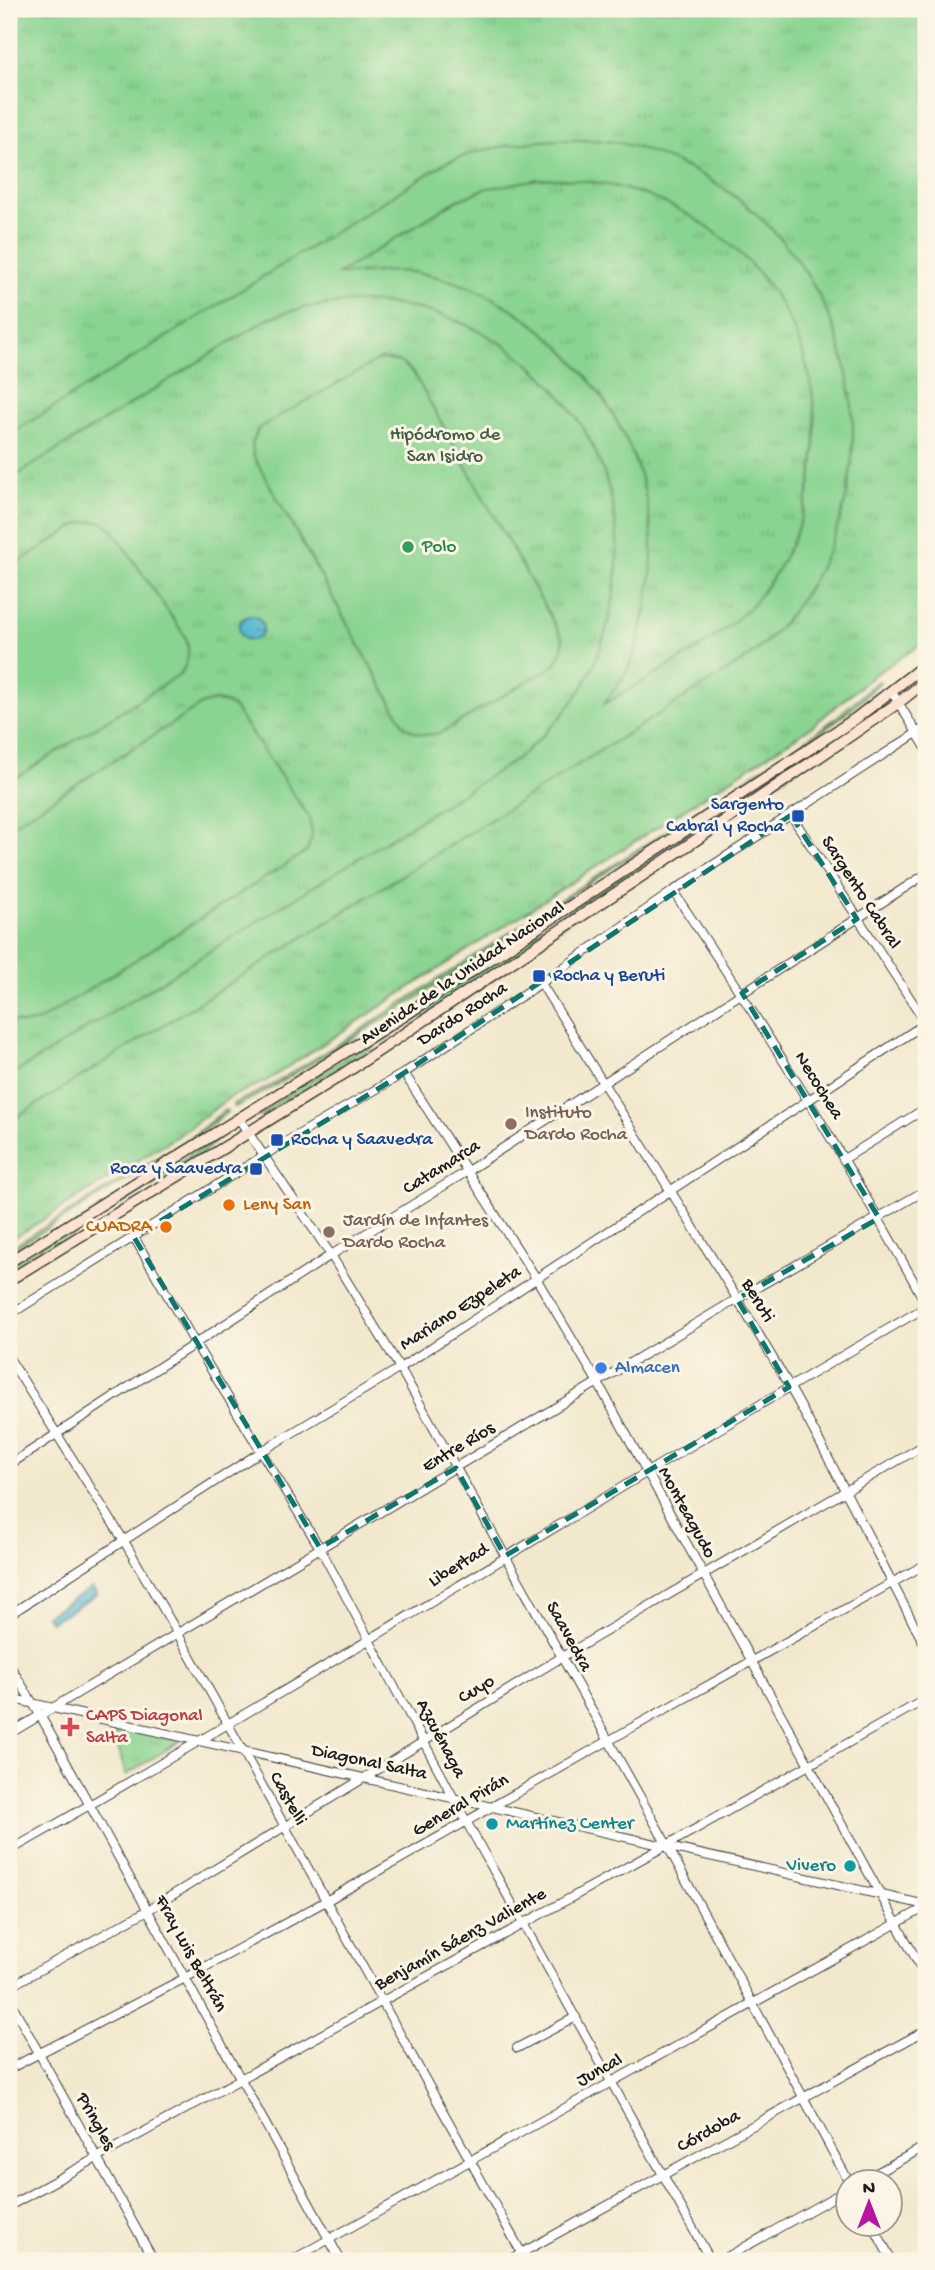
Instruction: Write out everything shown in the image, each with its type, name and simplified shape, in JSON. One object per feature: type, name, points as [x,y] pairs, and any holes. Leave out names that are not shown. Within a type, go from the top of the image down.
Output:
[{"type":"main road","name":"Avenida de la Unidad Nacional","points":[[9,1262],[408,1013],[763,780],[892,692],[926,664]]},
{"type":"main road","name":"Avenida de la Unidad Nacional","points":[[9,1280],[345,1073],[898,703],[926,681]]},
{"type":"street","points":[[892,692],[926,748]]},
{"type":"street","name":"Dardo Rocha","points":[[9,1315],[264,1156],[404,1073],[541,983],[673,891],[926,727]]},
{"type":"street","name":"Sargento Cabral","points":[[791,815],[926,1023]]},
{"type":"street","name":"Catamarca","points":[[9,1465],[926,874]]},
{"type":"street","name":"Necochea","points":[[673,891],[742,993],[808,1099],[879,1217],[926,1306]]},
{"type":"street","name":"Beruti","points":[[541,983],[671,1190],[789,1387],[926,1647]]},
{"type":"street","name":"Mariano Ezpeleta","points":[[9,1615],[262,1451],[400,1368],[926,1023]]},
{"type":"street","name":"Monteagudo","points":[[404,1073],[536,1278],[598,1383],[926,1977]]},
{"type":"street","points":[[844,1159],[926,1108]]},
{"type":"street","name":"Saavedra","points":[[239,1119],[331,1255],[400,1368],[667,1845],[841,2168]]},
{"type":"street","name":"Entre Ríos","points":[[9,1734],[737,1299],[926,1190]]},
{"type":"street","name":"Azcuénaga","points":[[134,1237],[195,1345],[320,1548],[466,1821],[711,2261]]},
{"type":"street","name":"Libertad","points":[[9,1852],[369,1641],[505,1556],[926,1306]]},
{"type":"street","name":"Castelli","points":[[9,1358],[124,1541],[178,1634],[524,2257]]},
{"type":"street","name":"Cuyo","points":[[9,1987],[148,1910],[562,1657],[926,1444]]},
{"type":"street","name":"General Pirán","points":[[9,2069],[326,1901],[926,1564]]},
{"type":"street","name":"Fray Luis Beltrán","points":[[9,1664],[40,1715],[341,2261]]},
{"type":"street","name":"Diagonal Salta","points":[[9,1698],[667,1845],[926,1906]]},
{"type":"street","name":"Benjamín Sáenz Valiente","points":[[9,2206],[667,1845],[926,1699]]},
{"type":"street","name":"Juncal","points":[[290,2261],[926,1906]]},
{"type":"street","name":"Pringles","points":[[9,1999],[154,2261]]},
{"type":"street","points":[[517,2048],[576,2017]]},
{"type":"street","name":"Córdoba","points":[[507,2261],[524,2257],[664,2175],[926,2030]]},
{"type":"street","points":[[886,2168],[926,2146]]},
{"type":"street","points":[[720,2261],[834,2197]]},
{"type":"street","points":[[880,2238],[892,2261]]},
{"type":"highlighted area","points":[[791,815],[857,919],[742,993],[879,1218],[737,1299],[789,1387],[505,1556],[456,1468],[320,1548],[134,1237],[404,1073]]},
{"type":"green space","name":"Hipódromo de San Isidro","points":[[9,9],[926,9],[926,641],[874,675],[811,727],[266,1081],[230,1097],[185,1131],[9,1241]]},
{"type":"green space","points":[[556,140],[614,142],[639,148],[679,164],[733,195],[778,235],[812,284],[837,338],[850,395],[852,455],[842,514],[818,571],[784,622],[764,644],[740,663],[9,1122],[9,1077],[514,761],[533,745],[567,709],[591,672],[609,619],[617,567],[615,517],[603,469],[582,426],[552,386],[516,354],[472,328],[423,310],[384,303],[345,302],[305,308],[267,319],[9,480],[9,435],[447,162],[487,149]],"holes":[[[539,179],[595,182],[647,196],[695,219],[736,250],[770,289],[796,334],[811,386],[815,443],[810,483],[800,523],[783,561],[760,595],[728,627],[708,642],[604,704],[625,674],[634,652],[650,583],[651,531],[641,480],[622,431],[594,386],[559,346],[518,313],[473,289],[423,274],[391,271],[338,274],[454,202],[484,189]]]},
{"type":"green space","name":"Polo","points":[[380,359],[400,362],[414,374],[563,639],[562,651],[555,665],[442,732],[432,734],[417,733],[404,725],[253,455],[252,443],[259,428]]},
{"type":"green space","points":[[102,522],[111,528],[185,636],[188,646],[187,660],[180,674],[9,782],[9,568],[79,524]]},
{"type":"green space","points":[[880,682],[854,707],[809,741],[408,1004],[270,1089],[235,1107],[233,1104],[270,1086],[356,1033],[807,739]]},
{"type":"green space","points":[[215,701],[234,708],[309,817],[312,836],[307,851],[39,1021],[22,1024],[9,1019],[9,827],[203,704]]},
{"type":"green space","points":[[879,706],[880,709],[861,726],[563,925],[413,1023],[259,1117],[282,1098]]},
{"type":"green space","points":[[225,1110],[227,1112],[194,1138],[9,1252],[9,1249],[194,1135]]},
{"type":"green space","points":[[219,1137],[200,1156],[9,1274],[9,1266]]},
{"type":"green space","points":[[112,1726],[180,1741],[126,1775]]},
{"type":"water","points":[[251,616],[260,619],[263,628],[260,637],[251,640],[242,637],[239,628],[242,619]]},
{"type":"water","points":[[92,1588],[97,1595],[50,1622],[46,1615]]},
{"type":"place","name":"Polo","points":[[408,547]]},
{"type":"place","name":"Sargento Cabral y Rocha","points":[[798,816]]},
{"type":"place","name":"Rocha y Beruti","points":[[539,976]]},
{"type":"place","name":"Instituto Dardo Rocha","points":[[511,1124]]},
{"type":"place","name":"Rocha y Saavedra","points":[[277,1140]]},
{"type":"place","name":"Roca y Saavedra","points":[[256,1169]]},
{"type":"place","name":"Leny San","points":[[229,1205]]},
{"type":"place","name":"CUADRA","points":[[166,1227]]},
{"type":"place","name":"Jardín de Infantes Dardo Rocha","points":[[329,1232]]},
{"type":"place","name":"Almacen","points":[[601,1368]]},
{"type":"place","name":"CAPS Diagonal Salta","points":[[70,1727]]},
{"type":"place","name":"Martínez Center","points":[[492,1824]]},
{"type":"place","name":"Vivero","points":[[850,1866]]}]
